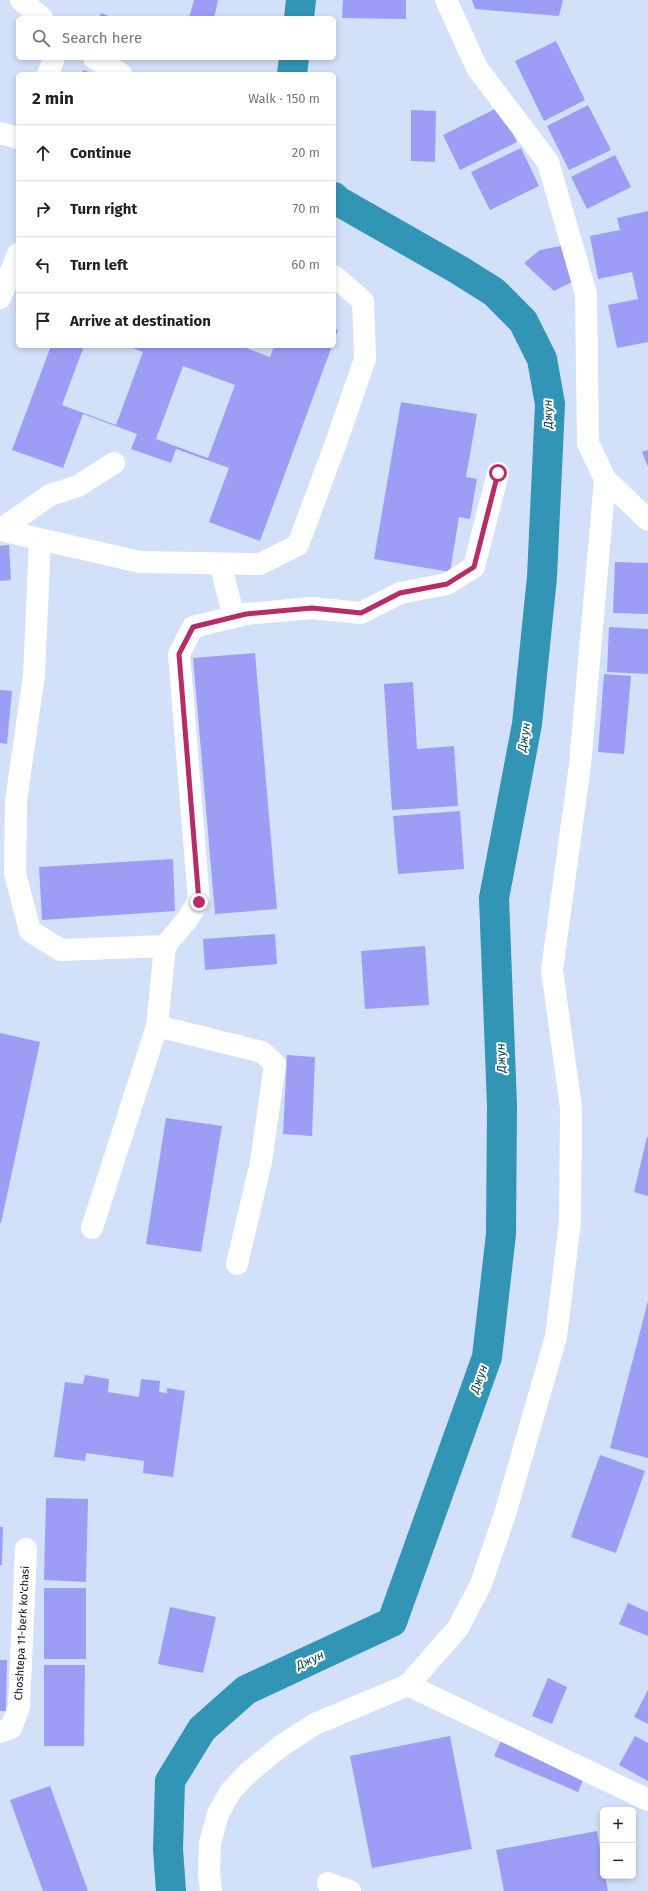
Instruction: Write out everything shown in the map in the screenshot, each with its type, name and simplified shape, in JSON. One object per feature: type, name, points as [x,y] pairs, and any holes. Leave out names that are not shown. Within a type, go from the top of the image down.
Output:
[{"type":"street","points":[[22,0],[40,16]]},
{"type":"street","points":[[446,0],[477,68],[548,162],[586,294],[588,443],[605,479],[648,520]]},
{"type":"street","points":[[49,72],[53,60]]},
{"type":"street","points":[[97,60],[118,72]]},
{"type":"street","points":[[0,133],[16,137]]},
{"type":"street","points":[[0,298],[16,259]]},
{"type":"street","points":[[0,530],[140,562],[260,564],[298,545],[337,440],[364,359],[363,301],[336,278]]},
{"type":"street","points":[[0,530],[50,495],[78,486],[114,463]]},
{"type":"street","points":[[92,1228],[157,1026],[165,946],[186,921],[199,902],[179,654],[193,627],[234,617],[312,608],[361,613],[400,593],[447,584],[474,567],[498,473]]},
{"type":"street","points":[[211,1891],[209,1873],[210,1843],[218,1814],[230,1792],[249,1772],[281,1746],[315,1724],[408,1685],[458,1628],[481,1584],[505,1514],[556,1337],[570,1222],[571,1108],[552,970],[580,765],[605,479]]},
{"type":"street","points":[[40,540],[34,675],[16,801],[15,873],[30,932],[61,950],[165,946]]},
{"type":"street","points":[[220,564],[234,617]]},
{"type":"street","points":[[157,1026],[262,1052],[275,1064],[261,1162],[237,1264]]},
{"type":"street","name":"Choshtepa 11-berk ko'chasi","points":[[0,1732],[11,1728],[19,1707],[26,1549]]},
{"type":"street","points":[[408,1685],[648,1800]]},
{"type":"street","points":[[328,1883],[350,1891]]},
{"type":"building","points":[[194,0],[218,0],[214,16],[190,16]]},
{"type":"building","points":[[343,0],[406,0],[406,19],[342,18]]},
{"type":"building","points":[[472,0],[563,0],[559,16],[475,9]]},
{"type":"building","points":[[101,13],[108,16],[100,16]]},
{"type":"building","points":[[556,41],[585,100],[544,121],[515,61]]},
{"type":"building","points":[[588,105],[611,150],[569,170],[547,126]]},
{"type":"building","points":[[499,107],[517,142],[460,170],[443,135]]},
{"type":"building","points":[[411,110],[436,111],[435,162],[411,161]]},
{"type":"building","points":[[521,148],[539,186],[490,210],[471,172]]},
{"type":"building","points":[[615,155],[631,187],[587,209],[571,177]]},
{"type":"building","points":[[648,211],[648,342],[617,348],[608,305],[638,299],[632,272],[598,279],[590,236],[620,230],[617,218]]},
{"type":"building","points":[[566,245],[574,281],[554,291],[524,263],[540,250]]},
{"type":"building","points":[[50,348],[83,348],[62,405],[116,425],[143,352],[133,348],[246,348],[270,357],[273,348],[331,348],[260,541],[209,522],[229,468],[176,449],[171,463],[131,449],[137,434],[83,414],[63,468],[12,450]],"holes":[[[183,366],[235,385],[208,458],[156,439]]]},
{"type":"building","points":[[401,402],[477,414],[466,477],[477,479],[470,519],[459,517],[450,572],[374,559]]},
{"type":"building","points":[[648,450],[648,467],[642,452]]},
{"type":"building","points":[[9,545],[11,580],[0,581],[0,546]]},
{"type":"building","points":[[615,562],[648,563],[648,614],[613,613]]},
{"type":"building","points":[[609,627],[648,629],[648,674],[607,672]]},
{"type":"building","points":[[255,653],[277,909],[215,914],[193,658]]},
{"type":"building","points":[[604,674],[631,676],[624,754],[598,752]]},
{"type":"building","points":[[413,682],[417,749],[454,746],[458,806],[392,810],[384,684]]},
{"type":"building","points":[[0,690],[12,691],[7,744],[0,743]]},
{"type":"building","points":[[460,811],[464,869],[398,874],[393,816]]},
{"type":"building","points":[[173,859],[175,911],[42,920],[39,867]]},
{"type":"building","points":[[275,934],[277,964],[205,970],[203,939]]},
{"type":"building","points":[[425,946],[429,1005],[365,1009],[361,951]]},
{"type":"building","points":[[0,1033],[40,1042],[1,1223],[0,1223]]},
{"type":"building","points":[[287,1055],[315,1057],[312,1136],[283,1134]]},
{"type":"building","points":[[166,1118],[222,1126],[201,1252],[146,1244]]},
{"type":"building","points":[[648,1137],[648,1196],[634,1192]]},
{"type":"building","points":[[648,1301],[648,1458],[610,1448]]},
{"type":"building","points":[[85,1375],[109,1379],[108,1392],[139,1397],[141,1379],[160,1381],[159,1392],[167,1393],[167,1388],[185,1391],[173,1477],[143,1473],[144,1461],[86,1453],[85,1461],[54,1457],[65,1382],[83,1384]]},
{"type":"building","points":[[600,1455],[645,1471],[616,1553],[571,1537]]},
{"type":"building","points":[[46,1498],[88,1499],[86,1582],[44,1580]]},
{"type":"building","points":[[0,1527],[3,1527],[2,1565],[0,1565]]},
{"type":"building","points":[[44,1588],[86,1588],[86,1659],[44,1659]]},
{"type":"building","points":[[628,1603],[648,1612],[648,1636],[619,1624]]},
{"type":"building","points":[[170,1607],[216,1617],[203,1673],[158,1664]]},
{"type":"building","points":[[0,1660],[7,1660],[6,1711],[0,1711]]},
{"type":"building","points":[[44,1665],[85,1665],[84,1746],[44,1746]]},
{"type":"building","points":[[548,1678],[567,1687],[552,1724],[532,1716]]},
{"type":"building","points":[[648,1690],[648,1724],[634,1717]]},
{"type":"building","points":[[450,1736],[472,1849],[372,1868],[350,1756]]},
{"type":"building","points":[[503,1736],[586,1773],[578,1792],[494,1756]]},
{"type":"building","points":[[635,1736],[648,1743],[648,1781],[619,1765]]},
{"type":"building","points":[[50,1786],[88,1891],[43,1891],[10,1800]]},
{"type":"building","points":[[597,1831],[600,1848],[600,1879],[606,1879],[608,1891],[504,1891],[496,1850]]},
{"type":"waterway","name":"Джун","points":[[299,16],[301,0]]},
{"type":"waterway","name":"Джун","points":[[292,72],[294,60]]},
{"type":"waterway","name":"Джун","points":[[171,1891],[168,1849],[170,1781],[202,1729],[246,1690],[392,1622],[487,1357],[501,1234],[502,1105],[494,898],[527,724],[542,577],[550,404],[542,359],[523,321],[494,292],[459,270],[336,199]]},
{"type":"route","points":[[199,902],[179,654],[193,627],[246,614],[312,608],[361,613],[400,593],[447,584],[474,567],[498,473]]}]
